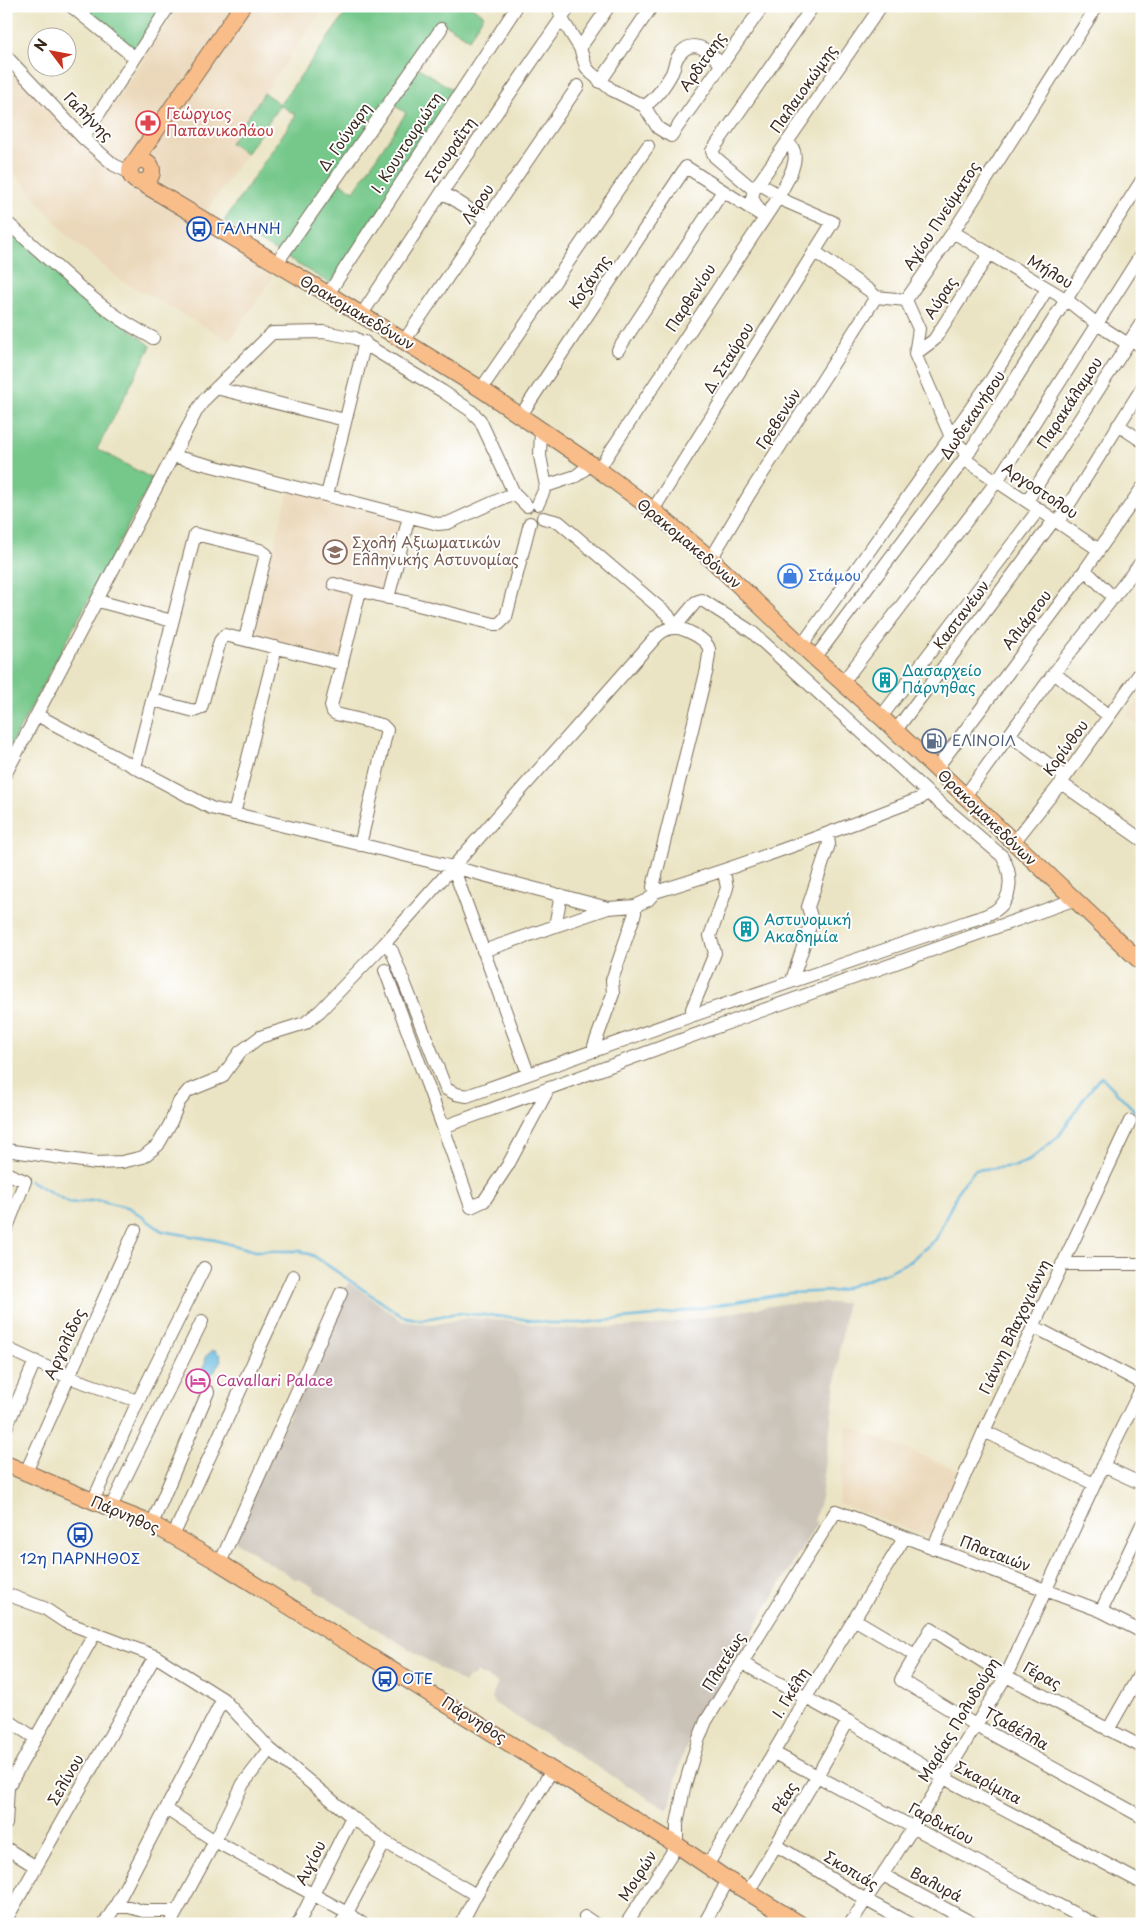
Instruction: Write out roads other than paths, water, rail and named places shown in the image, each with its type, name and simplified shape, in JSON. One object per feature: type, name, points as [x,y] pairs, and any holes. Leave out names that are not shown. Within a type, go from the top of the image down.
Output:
[{"type":"main road","points":[[141,171],[152,136],[242,6]]},
{"type":"main road","name":"Θρακομακεδόνων","points":[[141,171],[158,184],[176,203],[362,314],[521,415],[653,510],[711,559],[881,716],[1142,963]]},
{"type":"main road","name":"Πάρνηθος","points":[[6,1464],[152,1524],[220,1563],[552,1770],[677,1845],[728,1880],[800,1924]]},
{"type":"street","points":[[71,6],[135,58]]},
{"type":"street","points":[[83,138],[169,6]]},
{"type":"street","name":"Στουραΐτη","points":[[362,314],[560,12],[570,6]]},
{"type":"street","points":[[580,48],[609,6]]},
{"type":"street","points":[[600,82],[652,6]]},
{"type":"street","name":"Αρδιταης","points":[[644,106],[658,128],[671,136],[762,6]]},
{"type":"street","points":[[778,197],[756,187],[712,153],[813,6]]},
{"type":"street","name":"Παλαιοκώμης","points":[[756,187],[881,6]]},
{"type":"street","name":"Αγίου Πνεύματος","points":[[906,300],[953,232],[1097,6]]},
{"type":"street","name":"Ι. Κουντουριώτη","points":[[328,294],[514,10]]},
{"type":"street","points":[[560,12],[580,48],[586,67],[600,82],[644,106],[653,99],[670,75],[677,57],[689,48],[696,46],[705,49],[721,65]]},
{"type":"street","name":"Δ. Γούναρη","points":[[276,264],[441,29]]},
{"type":"street","name":"Γαλήνης","points":[[8,61],[83,138],[118,168],[141,171]]},
{"type":"street","name":"Λέρου","points":[[404,341],[578,86]]},
{"type":"street","name":"Παρθενίου","points":[[595,467],[778,197],[794,164],[796,154],[793,146],[787,142]]},
{"type":"street","points":[[480,389],[648,146]]},
{"type":"street","name":"Κοζάνης","points":[[521,415],[686,167],[723,191]]},
{"type":"street","name":"Δωδεκανήσου","points":[[816,658],[966,456],[1142,180]]},
{"type":"street","points":[[756,187],[752,198],[764,217]]},
{"type":"street","points":[[618,350],[723,191],[764,217]]},
{"type":"street","points":[[442,192],[487,220]]},
{"type":"street","name":"Δ. Σταύρου","points":[[653,510],[833,222],[778,197]]},
{"type":"street","points":[[6,222],[94,300],[130,326],[153,338]]},
{"type":"street","name":"Μήλου","points":[[953,232],[1066,300],[1097,324],[1142,348]]},
{"type":"street","points":[[814,251],[876,297],[906,300],[918,330],[915,354],[951,437],[966,456]]},
{"type":"street","points":[[843,682],[997,481],[1142,253]]},
{"type":"street","name":"Αύρας","points":[[915,354],[934,340],[989,254]]},
{"type":"street","name":"Δωδεκανήσου","points":[[802,645],[991,380],[1047,289]]},
{"type":"street","name":"Γρεβενών","points":[[711,559],[750,493],[876,297]]},
{"type":"street","name":"Παρακάλαμου","points":[[1027,501],[1142,322]]},
{"type":"street","points":[[6,773],[200,404],[272,333],[324,332],[350,336],[366,342],[476,415],[484,426],[514,493],[532,505],[543,508],[543,518],[539,522],[530,523]]},
{"type":"street","points":[[326,495],[366,342]]},
{"type":"street","points":[[991,380],[1008,392]]},
{"type":"street","points":[[216,388],[345,420]]},
{"type":"street","name":"Καστανέων","points":[[896,730],[1056,521],[1142,388]]},
{"type":"street","points":[[1118,425],[1142,441]]},
{"type":"street","points":[[541,430],[540,456],[546,486]]},
{"type":"street","points":[[173,456],[409,517],[443,524],[514,493]]},
{"type":"street","name":"Αργοστολου","points":[[966,456],[997,481],[1099,550]]},
{"type":"street","points":[[530,523],[524,515],[546,486],[576,476],[595,467]]},
{"type":"street","name":"Αλιάρτου","points":[[936,769],[1085,570],[1142,488]]},
{"type":"street","points":[[881,716],[1039,509]]},
{"type":"street","points":[[388,598],[409,517]]},
{"type":"street","points":[[543,518],[559,522],[668,615],[675,627],[699,636],[709,648],[707,669],[653,887],[655,892]]},
{"type":"street","points":[[334,584],[499,624],[506,617],[530,523]]},
{"type":"street","points":[[135,767],[195,534],[260,550],[266,554],[245,639]]},
{"type":"street","points":[[867,554],[883,569]]},
{"type":"street","points":[[965,796],[1054,673],[1142,561]]},
{"type":"street","points":[[1085,570],[1114,598]]},
{"type":"street","points":[[360,591],[331,706],[333,712],[382,725],[388,730],[360,845]]},
{"type":"street","points":[[6,1150],[96,1163],[122,1162],[143,1157],[158,1145],[182,1096],[222,1077],[240,1052],[260,1037],[305,1023],[320,1011],[385,943],[656,637],[664,631],[675,627],[696,602],[702,600],[752,632],[926,792],[1002,856],[1010,876],[1008,892],[997,910],[528,1073],[467,1096],[456,1094],[446,1089],[392,951],[385,943]]},
{"type":"street","points":[[98,601],[172,621]]},
{"type":"street","points":[[153,700],[198,710],[203,705],[222,637],[229,635],[342,664]]},
{"type":"street","points":[[234,814],[276,647]]},
{"type":"street","name":"Κορίνθου","points":[[1014,842],[1063,780],[1142,670]]},
{"type":"street","points":[[1054,673],[1109,716]]},
{"type":"street","points":[[37,715],[202,804],[234,814],[453,867],[608,908]]},
{"type":"street","points":[[1010,735],[1063,780],[1142,840]]},
{"type":"street","points":[[483,951],[608,908],[635,906],[648,900],[655,892],[724,872],[827,834],[920,798],[926,792]]},
{"type":"street","points":[[794,980],[793,977],[812,920],[808,907],[829,844],[827,834]]},
{"type":"street","points":[[453,867],[528,1073]]},
{"type":"street","points":[[694,1015],[692,1009],[715,954],[710,936],[728,888],[724,872]]},
{"type":"street","points":[[555,926],[561,895]]},
{"type":"street","points":[[443,1127],[755,1013],[1074,900]]},
{"type":"street","points":[[595,1051],[594,1046],[613,994],[612,980],[635,913],[635,906]]},
{"type":"street","points":[[385,970],[471,1207],[484,1202],[508,1165],[549,1088]]},
{"type":"street","name":"Γιάννη Βλαχογιάννη","points":[[933,1548],[984,1431],[1130,1121]]},
{"type":"street","points":[[6,1173],[25,1181],[6,1230]]},
{"type":"street","name":"Αργολίδος","points":[[26,1472],[135,1230]]},
{"type":"street","points":[[1062,1264],[1142,1264]]},
{"type":"street","points":[[93,1501],[138,1401],[204,1268]]},
{"type":"street","points":[[173,1536],[293,1276]]},
{"type":"street","points":[[220,1563],[341,1294]]},
{"type":"street","points":[[111,1508],[202,1321]]},
{"type":"street","points":[[1033,1326],[1142,1383]]},
{"type":"street","points":[[6,1348],[68,1376],[138,1401]]},
{"type":"street","points":[[6,1428],[35,1361]]},
{"type":"street","name":"Μαρίας Πολυδούρη","points":[[850,1924],[914,1828],[1006,1676],[1094,1484],[1142,1388]]},
{"type":"street","points":[[152,1524],[208,1392]]},
{"type":"street","points":[[984,1431],[1094,1484]]},
{"type":"street","points":[[1103,1466],[1142,1484]]},
{"type":"street","name":"Πλαταιών","points":[[836,1511],[1101,1611],[1142,1632]]},
{"type":"street","name":"Πλατέως","points":[[677,1845],[678,1818],[698,1741],[706,1721],[836,1511]]},
{"type":"street","points":[[1101,1611],[1142,1524]]},
{"type":"street","name":"Ι. Γκέλη","points":[[707,1866],[806,1697],[905,1537]]},
{"type":"street","points":[[6,1594],[44,1608],[65,1622],[155,1656],[223,1699],[270,1749],[352,1817],[385,1842],[476,1895]]},
{"type":"street","points":[[854,1618],[915,1656]]},
{"type":"street","name":"Γέρας","points":[[915,1656],[931,1629],[1006,1676],[1142,1747]]},
{"type":"street","points":[[6,1824],[9,1778],[35,1738],[94,1633]]},
{"type":"street","name":"Σελίνου","points":[[6,1920],[155,1656]]},
{"type":"street","name":"Τζαβέλλα","points":[[915,1656],[901,1680],[977,1726],[1142,1817]]},
{"type":"street","name":"Σκαρίμπα","points":[[742,1663],[848,1720],[944,1778],[1142,1883]]},
{"type":"street","points":[[1108,1730],[1142,1670]]},
{"type":"street","points":[[104,1924],[115,1907],[223,1699]]},
{"type":"street","name":"Ρέας","points":[[748,1892],[848,1720]]},
{"type":"street","points":[[8,1722],[35,1738]]},
{"type":"street","points":[[170,1924],[215,1841],[243,1784],[270,1749]]},
{"type":"street","name":"Γαρδικίου","points":[[774,1753],[1094,1924]]},
{"type":"street","points":[[465,1921],[476,1895],[552,1770]]},
{"type":"street","points":[[166,1809],[215,1841],[313,1894],[344,1918],[363,1924]]},
{"type":"street","name":"Αιγίου","points":[[298,1924],[352,1817]]},
{"type":"street","points":[[344,1918],[385,1842]]},
{"type":"street","name":"Μοιρών","points":[[626,1924],[677,1845]]},
{"type":"street","name":"Σκοπιάς","points":[[776,1845],[866,1900],[910,1924]]},
{"type":"street","points":[[6,1848],[36,1867]]},
{"type":"street","name":"Βαλυρά","points":[[883,1875],[974,1924]]},
{"type":"street","points":[[704,1924],[728,1880]]},
{"type":"street","points":[[115,1907],[143,1911],[177,1911]]},
{"type":"water","points":[[212,1351],[216,1351],[220,1355],[221,1361],[213,1373],[206,1378],[201,1373],[205,1364],[205,1357]]},
{"type":"waterway","points":[[29,1180],[70,1203],[99,1200],[130,1208],[162,1231],[215,1240],[255,1251],[301,1251],[314,1256],[402,1316],[420,1320],[457,1313],[510,1317],[548,1323],[580,1323],[654,1316],[789,1293],[837,1291],[888,1272],[910,1261],[936,1239],[959,1189],[975,1170],[1016,1166],[1030,1160],[1059,1136],[1101,1076],[1136,1112],[1142,1114]]},
{"type":"place","name":"Γεώργιος Παπανικολάου","points":[[148,123]]},
{"type":"place","name":"ΓΑΛΗΝΗ","points":[[199,229]]},
{"type":"place","name":"Σχολή Αξιωματικών Ελληνικής Αστυνομίας","points":[[335,552]]},
{"type":"place","name":"Στάμου","points":[[790,576]]},
{"type":"place","name":"Δασαρχείο Πάρνηθας","points":[[885,680]]},
{"type":"place","name":"ΕΛΙΝΟΙΛ","points":[[934,741]]},
{"type":"place","name":"Αστυνομική Ακαδημία","points":[[746,929]]},
{"type":"place","name":"Cavallari Palace","points":[[198,1381]]},
{"type":"place","name":"12η ΠΑΡΝΗΘΟΣ","points":[[80,1535]]},
{"type":"place","name":"ΟΤΕ","points":[[385,1679]]}]
